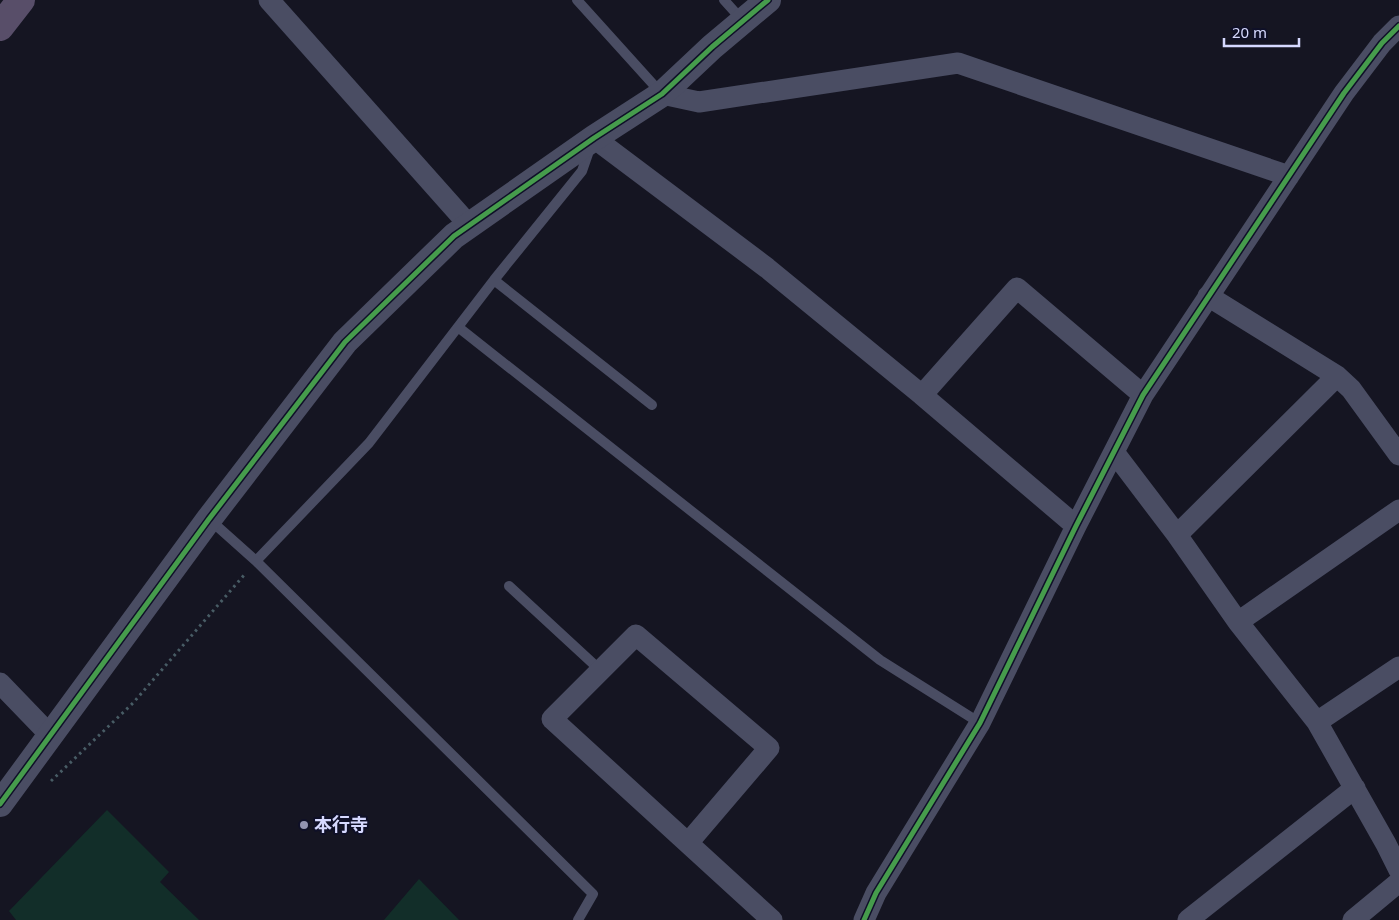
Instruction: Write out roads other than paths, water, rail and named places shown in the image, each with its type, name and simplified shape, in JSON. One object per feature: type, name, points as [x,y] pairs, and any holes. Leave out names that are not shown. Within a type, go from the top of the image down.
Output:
[{"type":"highway","points":[[0,27],[21,0]]},
{"type":"street","points":[[269,0],[469,225]]},
{"type":"street","points":[[0,804],[209,519],[345,342],[454,236],[594,138],[662,94],[712,47],[768,0]]},
{"type":"street","points":[[864,920],[876,894],[980,723],[1076,526],[1143,395],[1344,93],[1382,43],[1399,26]]},
{"type":"street","points":[[662,94],[699,102],[958,63],[1289,176]]},
{"type":"street","points":[[594,138],[767,268],[922,395],[1076,526]]},
{"type":"street","points":[[922,395],[1017,288],[1143,395]]},
{"type":"street","points":[[1208,296],[1337,376],[1351,389],[1399,456]]},
{"type":"street","points":[[1177,536],[1337,376]]},
{"type":"street","points":[[1114,452],[1238,622],[1317,722],[1356,788],[1393,840],[1399,870]]},
{"type":"street","points":[[1238,622],[1399,510]]},
{"type":"street","points":[[688,843],[769,748],[636,635],[552,719],[772,920]]},
{"type":"street","points":[[1317,722],[1399,667]]},
{"type":"street","points":[[0,683],[51,736]]},
{"type":"street","points":[[1188,920],[1356,788]]},
{"type":"street","points":[[1353,920],[1399,882]]},
{"type":"lane","points":[[577,0],[662,94]]},
{"type":"lane","points":[[724,0],[743,21]]},
{"type":"lane","points":[[256,562],[369,443],[494,280],[582,171],[594,138]]},
{"type":"lane","points":[[494,280],[652,405]]},
{"type":"lane","points":[[458,326],[880,660],[980,723]]},
{"type":"lane","points":[[209,519],[256,562],[593,894],[578,920]]},
{"type":"lane","points":[[509,586],[600,670]]},
{"type":"place","name":"本行寺","points":[[304,825]]}]
